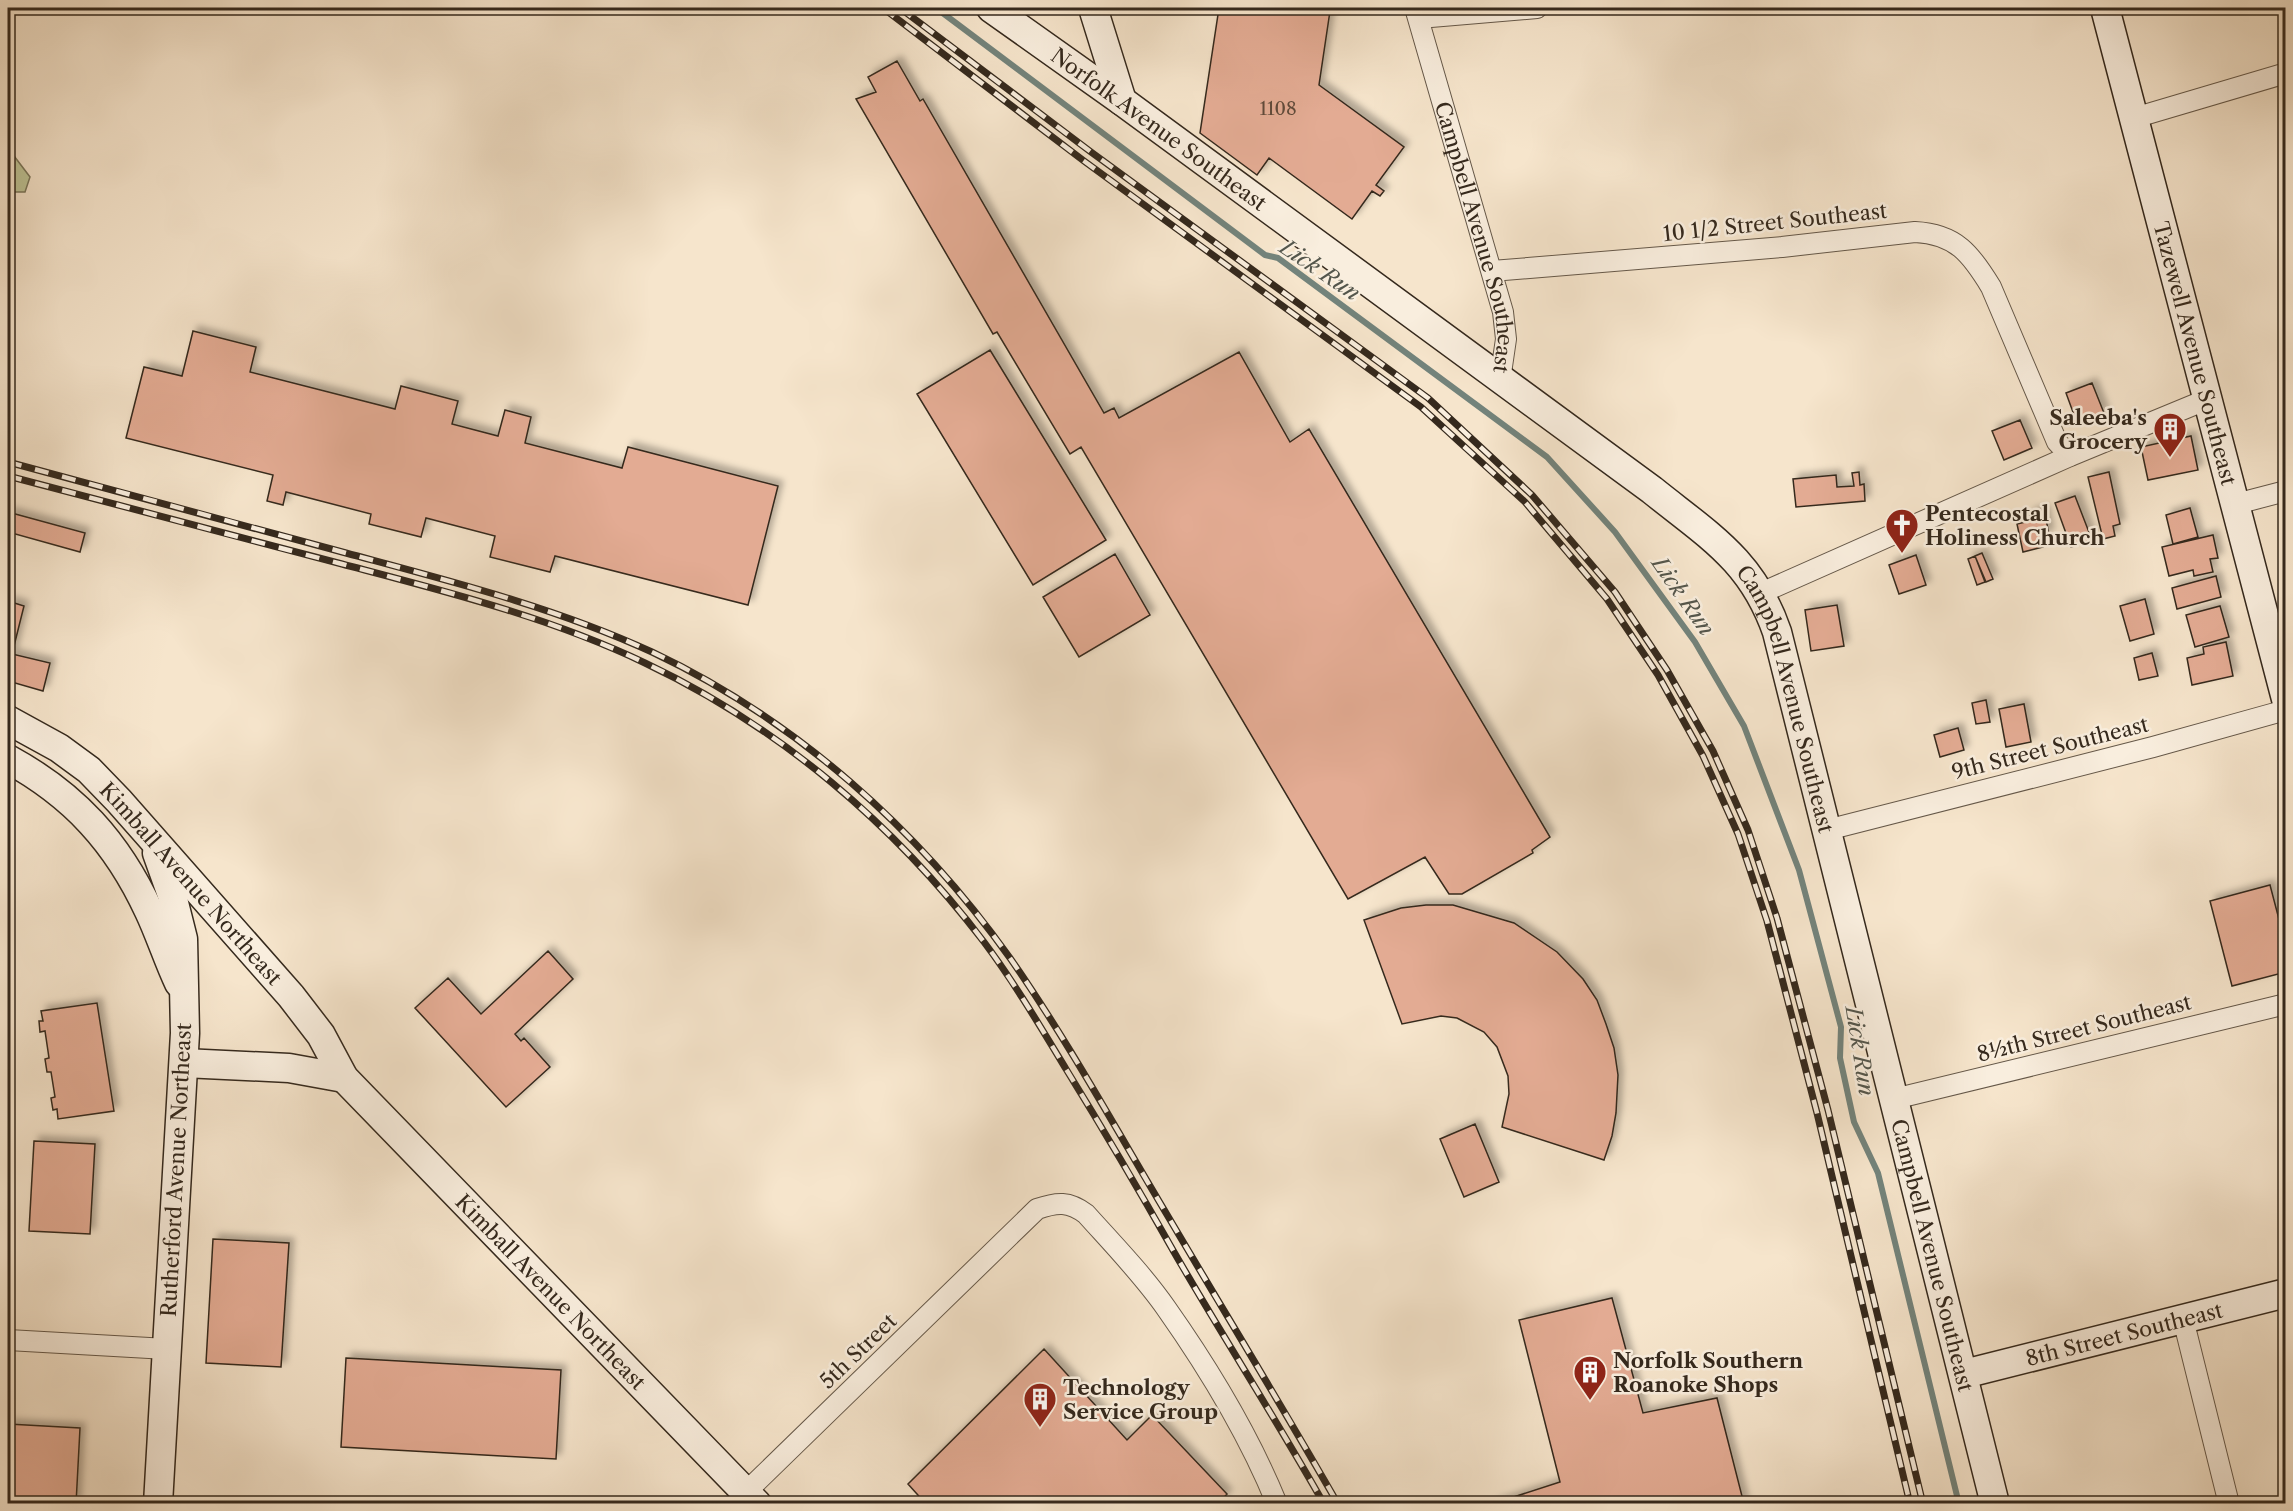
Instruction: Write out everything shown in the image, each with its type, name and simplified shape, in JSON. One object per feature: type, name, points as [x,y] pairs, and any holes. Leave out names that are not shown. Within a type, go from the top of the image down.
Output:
[{"type":"street","name":"Norfolk Avenue Southeast","points":[[991,8],[1122,101],[1500,380]]},
{"type":"street","points":[[1093,8],[1122,101]]},
{"type":"street","points":[[1417,13],[1536,8]]},
{"type":"street","name":"Tazewell Avenue Southeast","points":[[2105,8],[2286,699]]},
{"type":"street","name":"Campbell Avenue Southeast","points":[[1417,13],[1503,312],[1506,339],[1500,380],[1652,490],[1726,549],[1745,569],[1761,593],[1777,632],[1995,1503]]},
{"type":"street","points":[[2134,118],[2286,73]]},
{"type":"street","name":"10 1/2 Street Southeast","points":[[1492,271],[1932,232],[1961,247],[1977,264],[1991,287],[2057,442],[2070,456]]},
{"type":"street","points":[[1761,593],[2070,456],[2208,399]]},
{"type":"street","points":[[2236,504],[2286,491]]},
{"type":"street","name":"9th Street Southeast","points":[[1827,830],[2153,747],[2286,710]]},
{"type":"street","name":"Kimball Avenue Northeast","points":[[8,720],[59,748],[89,770],[291,996],[321,1035],[344,1078],[752,1498]]},
{"type":"street","name":"Kimball Avenue Northeast","points":[[8,759],[34,773],[63,795],[105,837],[138,888],[182,991]]},
{"type":"street","name":"Rutherford Avenue Northeast","points":[[153,840],[172,895],[183,939],[184,1063],[158,1503]]},
{"type":"street","name":"8½th Street Southeast","points":[[1894,1099],[2286,1004]]},
{"type":"street","points":[[184,1063],[289,1068],[344,1078]]},
{"type":"street","name":"5th Street","points":[[752,1498],[1037,1209],[1052,1203],[1065,1203],[1076,1206],[1086,1214],[1166,1307],[1230,1408],[1263,1469],[1277,1503]]},
{"type":"street","name":"8th Street Southeast","points":[[1964,1374],[2286,1293]]},
{"type":"street","points":[[2183,1319],[2229,1503]]},
{"type":"street","points":[[8,1340],[167,1349]]},
{"type":"green space","points":[[8,148],[30,177],[25,192],[8,192]]},
{"type":"building","points":[[1219,8],[1325,8],[1330,11],[1319,85],[1404,147],[1376,185],[1384,191],[1380,196],[1372,191],[1352,219],[1269,158],[1257,175],[1200,133]]},
{"type":"building","points":[[897,61],[920,101],[923,99],[1104,413],[1114,408],[1119,418],[1239,352],[1290,442],[1309,429],[1550,837],[1532,850],[1533,853],[1462,894],[1449,894],[1425,857],[1348,899],[1081,447],[1070,454],[997,332],[993,334],[856,99],[876,92],[868,77]]},
{"type":"building","points":[[193,331],[256,347],[250,372],[395,409],[401,386],[458,401],[452,424],[498,436],[505,410],[531,417],[525,443],[622,468],[628,447],[778,486],[748,605],[555,556],[550,572],[490,557],[495,536],[426,518],[421,537],[369,524],[371,514],[286,492],[283,505],[267,501],[273,475],[126,438],[144,367],[182,376]]},
{"type":"building","points":[[990,350],[1106,540],[1033,585],[917,394]]},
{"type":"building","points":[[2092,383],[2104,413],[2077,423],[2066,393]]},
{"type":"building","points":[[2020,420],[2032,448],[2004,460],[1992,431]]},
{"type":"building","name":"Saleeba's Grocery","points":[[2191,436],[2198,470],[2148,480],[2141,447]]},
{"type":"building","points":[[1859,472],[1860,485],[1864,484],[1865,501],[1796,507],[1793,479],[1836,475],[1837,487],[1854,486],[1852,473]]},
{"type":"building","points":[[2109,472],[2120,524],[2113,526],[2115,536],[2103,539],[2088,477]]},
{"type":"building","points":[[2075,496],[2092,540],[2071,547],[2055,503]]},
{"type":"building","points":[[2190,508],[2198,537],[2173,544],[2166,515]]},
{"type":"building","points":[[2044,510],[2049,534],[2041,536],[2043,547],[2023,552],[2017,524],[2030,521],[2029,513]]},
{"type":"building","points":[[8,512],[85,533],[80,552],[8,532]]},
{"type":"building","points":[[2213,535],[2218,558],[2210,559],[2213,572],[2194,576],[2193,570],[2169,576],[2162,547]]},
{"type":"building","points":[[1982,553],[1993,579],[1986,582],[1975,556]]},
{"type":"building","points":[[1115,554],[1150,615],[1079,657],[1043,597]]},
{"type":"building","points":[[1916,555],[1926,585],[1899,594],[1889,565]]},
{"type":"building","points":[[1975,556],[1985,582],[1977,585],[1968,559]]},
{"type":"building","points":[[2216,576],[2221,597],[2177,609],[2172,588]]},
{"type":"building","points":[[2145,599],[2154,634],[2130,641],[2120,606]]},
{"type":"building","points":[[8,601],[24,606],[12,654],[50,663],[43,691],[8,681]]},
{"type":"building","points":[[1837,605],[1844,646],[1811,651],[1805,610]]},
{"type":"building","points":[[2220,606],[2229,637],[2195,647],[2186,615]]},
{"type":"building","points":[[2226,642],[2233,676],[2192,685],[2187,658],[2204,654],[2203,647]]},
{"type":"building","points":[[2152,653],[2158,676],[2139,680],[2134,658]]},
{"type":"building","points":[[1986,700],[1990,722],[1976,724],[1972,703]]},
{"type":"building","points":[[2024,704],[2031,742],[2006,747],[1999,709]]},
{"type":"building","points":[[1958,728],[1964,750],[1940,757],[1934,735]]},
{"type":"building","points":[[2270,885],[2286,946],[2286,972],[2232,986],[2210,901]]},
{"type":"building","points":[[1453,905],[1514,923],[1557,952],[1583,979],[1597,1000],[1606,1024],[1614,1048],[1618,1075],[1616,1113],[1612,1136],[1604,1160],[1502,1127],[1509,1094],[1508,1076],[1497,1047],[1484,1032],[1457,1018],[1441,1016],[1402,1024],[1364,920],[1401,908]]},
{"type":"building","points":[[548,951],[573,979],[515,1034],[521,1041],[524,1038],[550,1067],[506,1107],[415,1008],[448,978],[481,1014]]},
{"type":"building","points":[[97,1003],[114,1111],[58,1119],[57,1109],[53,1110],[51,1098],[55,1097],[51,1072],[47,1072],[45,1059],[49,1058],[45,1031],[40,1032],[39,1021],[43,1021],[41,1011]]},
{"type":"building","points":[[1475,1124],[1499,1182],[1464,1197],[1440,1139]]},
{"type":"building","points":[[34,1141],[95,1144],[90,1234],[29,1231]]},
{"type":"building","points":[[213,1239],[289,1243],[281,1367],[206,1363]]},
{"type":"building","name":"Norfolk Southern Roanoke Shops","points":[[1612,1298],[1643,1413],[1717,1398],[1744,1504],[1492,1504],[1560,1482],[1519,1320]]},
{"type":"building","name":"Technology Service Group","points":[[1044,1349],[1127,1440],[1152,1415],[1227,1494],[1218,1504],[926,1504],[908,1484]]},
{"type":"building","points":[[346,1358],[561,1370],[556,1459],[341,1447]]},
{"type":"building","points":[[8,1424],[80,1428],[76,1504],[8,1504]]},
{"type":"waterway","name":"Lick Run","points":[[936,8],[1265,255],[1278,258],[1547,457],[1615,532],[1695,642],[1744,726],[1799,870],[1841,1027],[1840,1058],[1854,1122],[1878,1173],[1959,1504]]},
{"type":"railway","points":[[883,8],[1084,161],[1421,407],[1525,502],[1607,599],[1658,675],[1703,756],[1738,834],[1767,921],[1817,1113],[1910,1504]]},
{"type":"railway","points":[[900,8],[1091,152],[1428,398],[1532,495],[1615,592],[1667,670],[1713,751],[1748,830],[1777,918],[1828,1110],[1923,1504]]},
{"type":"railway","points":[[8,462],[463,585],[577,621],[652,652],[705,679],[756,710],[804,745],[850,782],[936,865],[1010,958],[1092,1086],[1338,1504]]},
{"type":"railway","points":[[8,476],[419,584],[496,606],[572,632],[645,663],[695,689],[788,748],[873,819],[912,858],[949,899],[1006,973],[1037,1020],[1324,1504]]},
{"type":"place","name":"Saleeba's Grocery","points":[[2170,458]]},
{"type":"place","name":"Pentecostal Holiness Church","points":[[1902,554]]},
{"type":"place","name":"Norfolk Southern Roanoke Shops","points":[[1590,1401]]},
{"type":"place","name":"Technology Service Group","points":[[1040,1428]]}]
